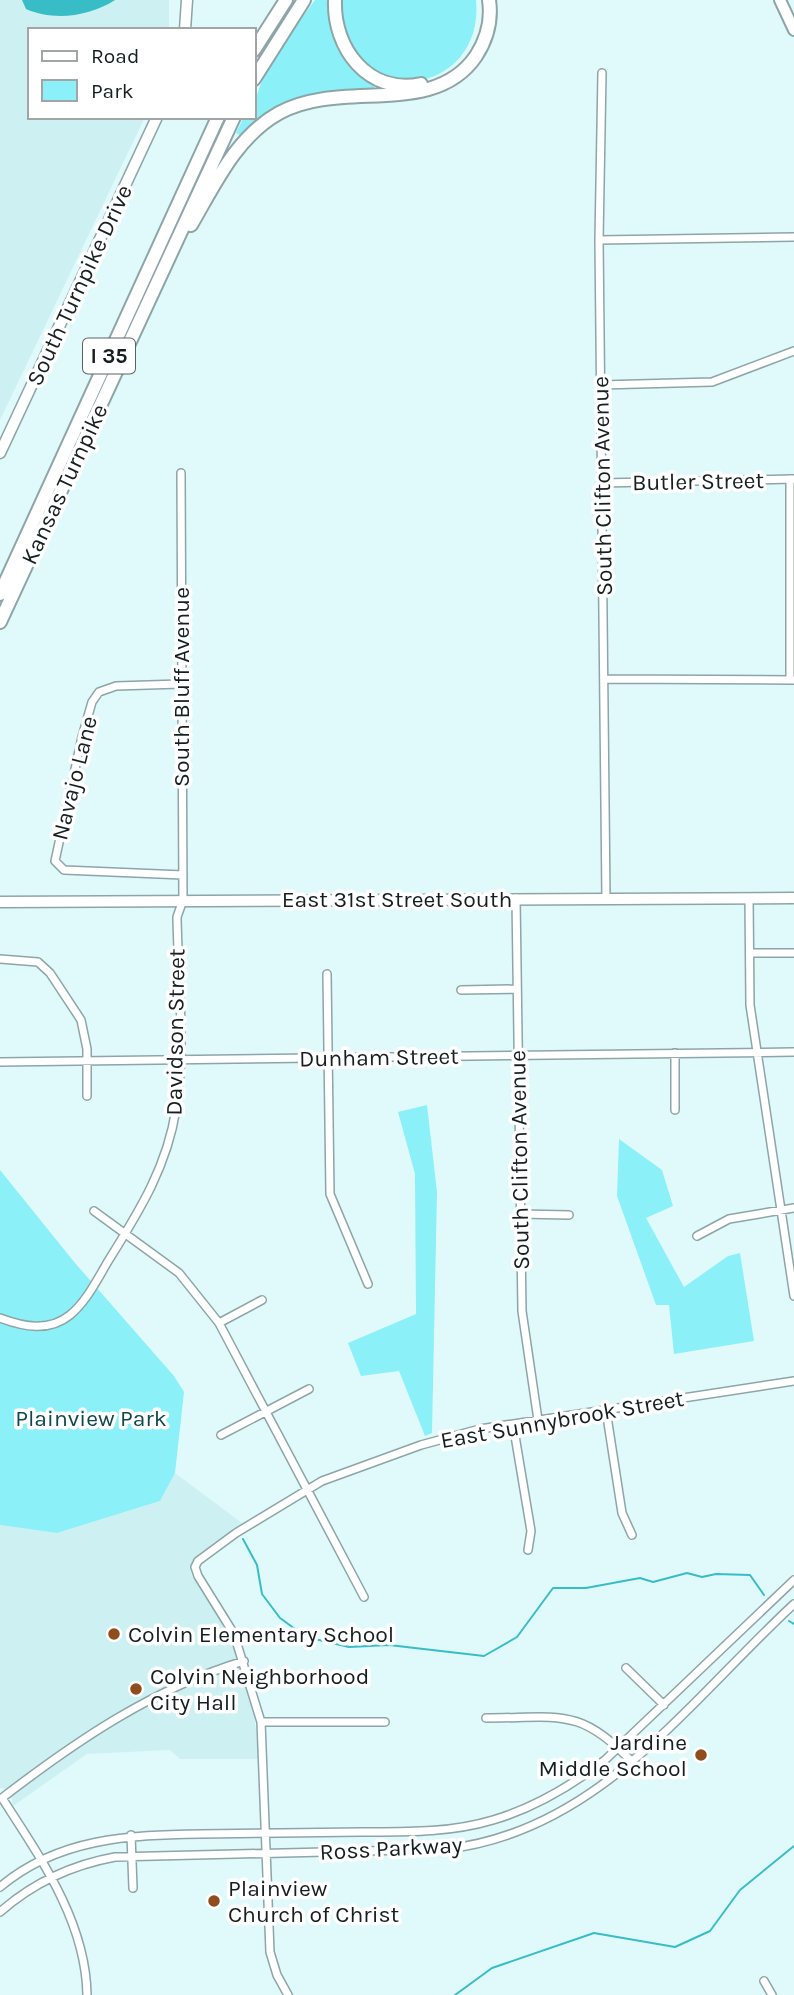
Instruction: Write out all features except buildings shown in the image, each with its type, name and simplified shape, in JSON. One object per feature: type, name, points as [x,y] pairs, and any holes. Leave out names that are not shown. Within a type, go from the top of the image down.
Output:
[{"type":"highway","points":[[256,44],[280,0]]},
{"type":"highway","points":[[256,45],[286,0]]},
{"type":"highway","points":[[256,76],[304,0]]},
{"type":"highway","points":[[335,0],[337,31],[351,58],[370,75],[383,82],[414,85],[444,77],[467,58],[480,33],[482,0]]},
{"type":"highway","points":[[173,251],[227,164],[262,124],[295,105],[329,97],[406,94],[442,85],[459,74],[481,48],[489,23],[489,0]]},
{"type":"highway","name":"Kansas Turnpike","points":[[0,594],[217,119]]},
{"type":"highway","name":"Kansas Turnpike","points":[[0,622],[233,119]]},
{"type":"main road","points":[[780,0],[794,30]]},
{"type":"street","points":[[185,28],[187,0]]},
{"type":"street","name":"South Clifton Avenue","points":[[602,73],[600,240],[606,898]]},
{"type":"street","name":"South Turnpike Drive","points":[[0,453],[156,119]]},
{"type":"street","points":[[600,240],[794,237]]},
{"type":"street","points":[[601,385],[712,382],[794,351]]},
{"type":"street","name":"South Bluff Avenue","points":[[181,473],[183,900]]},
{"type":"street","points":[[604,679],[792,680],[792,479]]},
{"type":"street","name":"Butler Street","points":[[602,483],[792,479]]},
{"type":"street","name":"Navajo Lane","points":[[180,684],[116,686],[95,697],[82,737],[56,864],[64,870],[183,875]]},
{"type":"street","name":"South Clifton Avenue","points":[[516,898],[522,1317],[538,1420]]},
{"type":"street","points":[[749,898],[750,1006],[794,1296]]},
{"type":"street","name":"East 31st Street South","points":[[0,902],[794,898]]},
{"type":"street","name":"Davidson Street","points":[[0,1318],[25,1326],[40,1327],[71,1315],[90,1291],[159,1175],[170,1141],[177,1105],[177,917],[183,900]]},
{"type":"street","points":[[750,953],[794,953]]},
{"type":"street","points":[[0,959],[38,962],[50,973],[81,1020],[88,1060],[87,1096]]},
{"type":"street","points":[[327,974],[330,1194],[368,1284]]},
{"type":"street","points":[[461,990],[517,989]]},
{"type":"street","name":"Dunham Street","points":[[0,1062],[794,1052]]},
{"type":"street","points":[[675,1053],[676,1111]]},
{"type":"street","points":[[697,1236],[729,1219],[794,1208]]},
{"type":"street","points":[[94,1211],[179,1273],[219,1323],[263,1411],[364,1597]]},
{"type":"street","points":[[520,1214],[569,1215]]},
{"type":"street","points":[[219,1323],[262,1300]]},
{"type":"street","name":"East Sunnybrook Street","points":[[244,1661],[234,1634],[195,1567],[236,1532],[306,1491],[371,1461],[421,1445],[513,1424],[794,1381]]},
{"type":"street","points":[[221,1435],[309,1389]]},
{"type":"street","points":[[606,1410],[622,1513],[632,1535]]},
{"type":"street","points":[[513,1424],[531,1531],[528,1550]]},
{"type":"street","name":"Ross Parkway","points":[[0,1887],[41,1860],[75,1846],[131,1835],[416,1831],[493,1820],[565,1788],[619,1747],[794,1580]]},
{"type":"street","name":"Ross Parkway","points":[[0,1912],[50,1878],[96,1860],[132,1855],[418,1851],[474,1844],[553,1817],[601,1788],[632,1762],[794,1604]]},
{"type":"street","points":[[87,1995],[83,1958],[75,1933],[41,1860],[2,1798],[48,1762],[130,1710],[172,1689],[244,1661],[261,1722],[270,1952],[276,1975],[288,1995]]},
{"type":"street","points":[[626,1668],[664,1704]]},
{"type":"street","points":[[486,1718],[576,1720],[589,1724],[619,1747],[632,1762]]},
{"type":"street","points":[[261,1722],[385,1722]]},
{"type":"street","points":[[131,1835],[133,1888]]},
{"type":"street","points":[[764,1981],[772,1995]]},
{"type":"shaded area","points":[[0,0],[169,0],[169,28],[28,28],[28,119],[144,119],[0,420]]},
{"type":"shaded area","points":[[22,0],[115,0],[94,10],[59,16],[26,9]]},
{"type":"shaded area","name":"Colvin Elementary School","points":[[175,1473],[242,1523],[192,1562],[190,1568],[192,1576],[221,1619],[235,1648],[254,1712],[259,1759],[180,1759],[170,1750],[87,1754],[13,1806],[11,1794],[0,1788],[0,1525],[57,1533],[160,1501]]},
{"type":"green space","points":[[315,0],[331,0],[332,26],[339,50],[353,70],[375,85],[373,90],[323,94],[242,136],[236,133],[243,119],[256,119],[256,101],[260,86],[285,40]]},
{"type":"green space","points":[[341,0],[476,0],[474,31],[462,55],[443,71],[421,80],[396,80],[374,72],[355,54],[344,26]]},
{"type":"green space","points":[[427,1105],[437,1192],[432,1433],[425,1436],[399,1371],[361,1376],[348,1343],[416,1314],[415,1174],[398,1112]]},
{"type":"green space","points":[[619,1139],[662,1170],[673,1206],[646,1218],[684,1287],[728,1256],[740,1253],[754,1341],[674,1354],[669,1305],[656,1305],[617,1196]]},
{"type":"green space","name":"Plainview Park","points":[[0,1170],[75,1263],[174,1376],[184,1392],[175,1473],[160,1501],[57,1533],[0,1525]]},
{"type":"waterway","points":[[243,1539],[257,1565],[262,1594],[280,1618],[306,1637],[349,1647],[389,1645],[484,1656],[517,1637],[553,1588],[586,1588],[640,1578],[653,1582],[687,1573],[702,1577],[716,1574],[750,1575],[764,1595]]},
{"type":"waterway","points":[[789,1621],[794,1624]]},
{"type":"waterway","points":[[455,1995],[492,1968],[594,1933],[675,1947],[710,1931],[740,1890],[794,1846]]},
{"type":"place","name":"Colvin Elementary School","points":[[114,1634]]},
{"type":"place","name":"Colvin Neighborhood City Hall","points":[[136,1689]]},
{"type":"place","name":"Jardine Middle School","points":[[701,1755]]},
{"type":"place","name":"Plainview Church of Christ","points":[[214,1901]]}]
